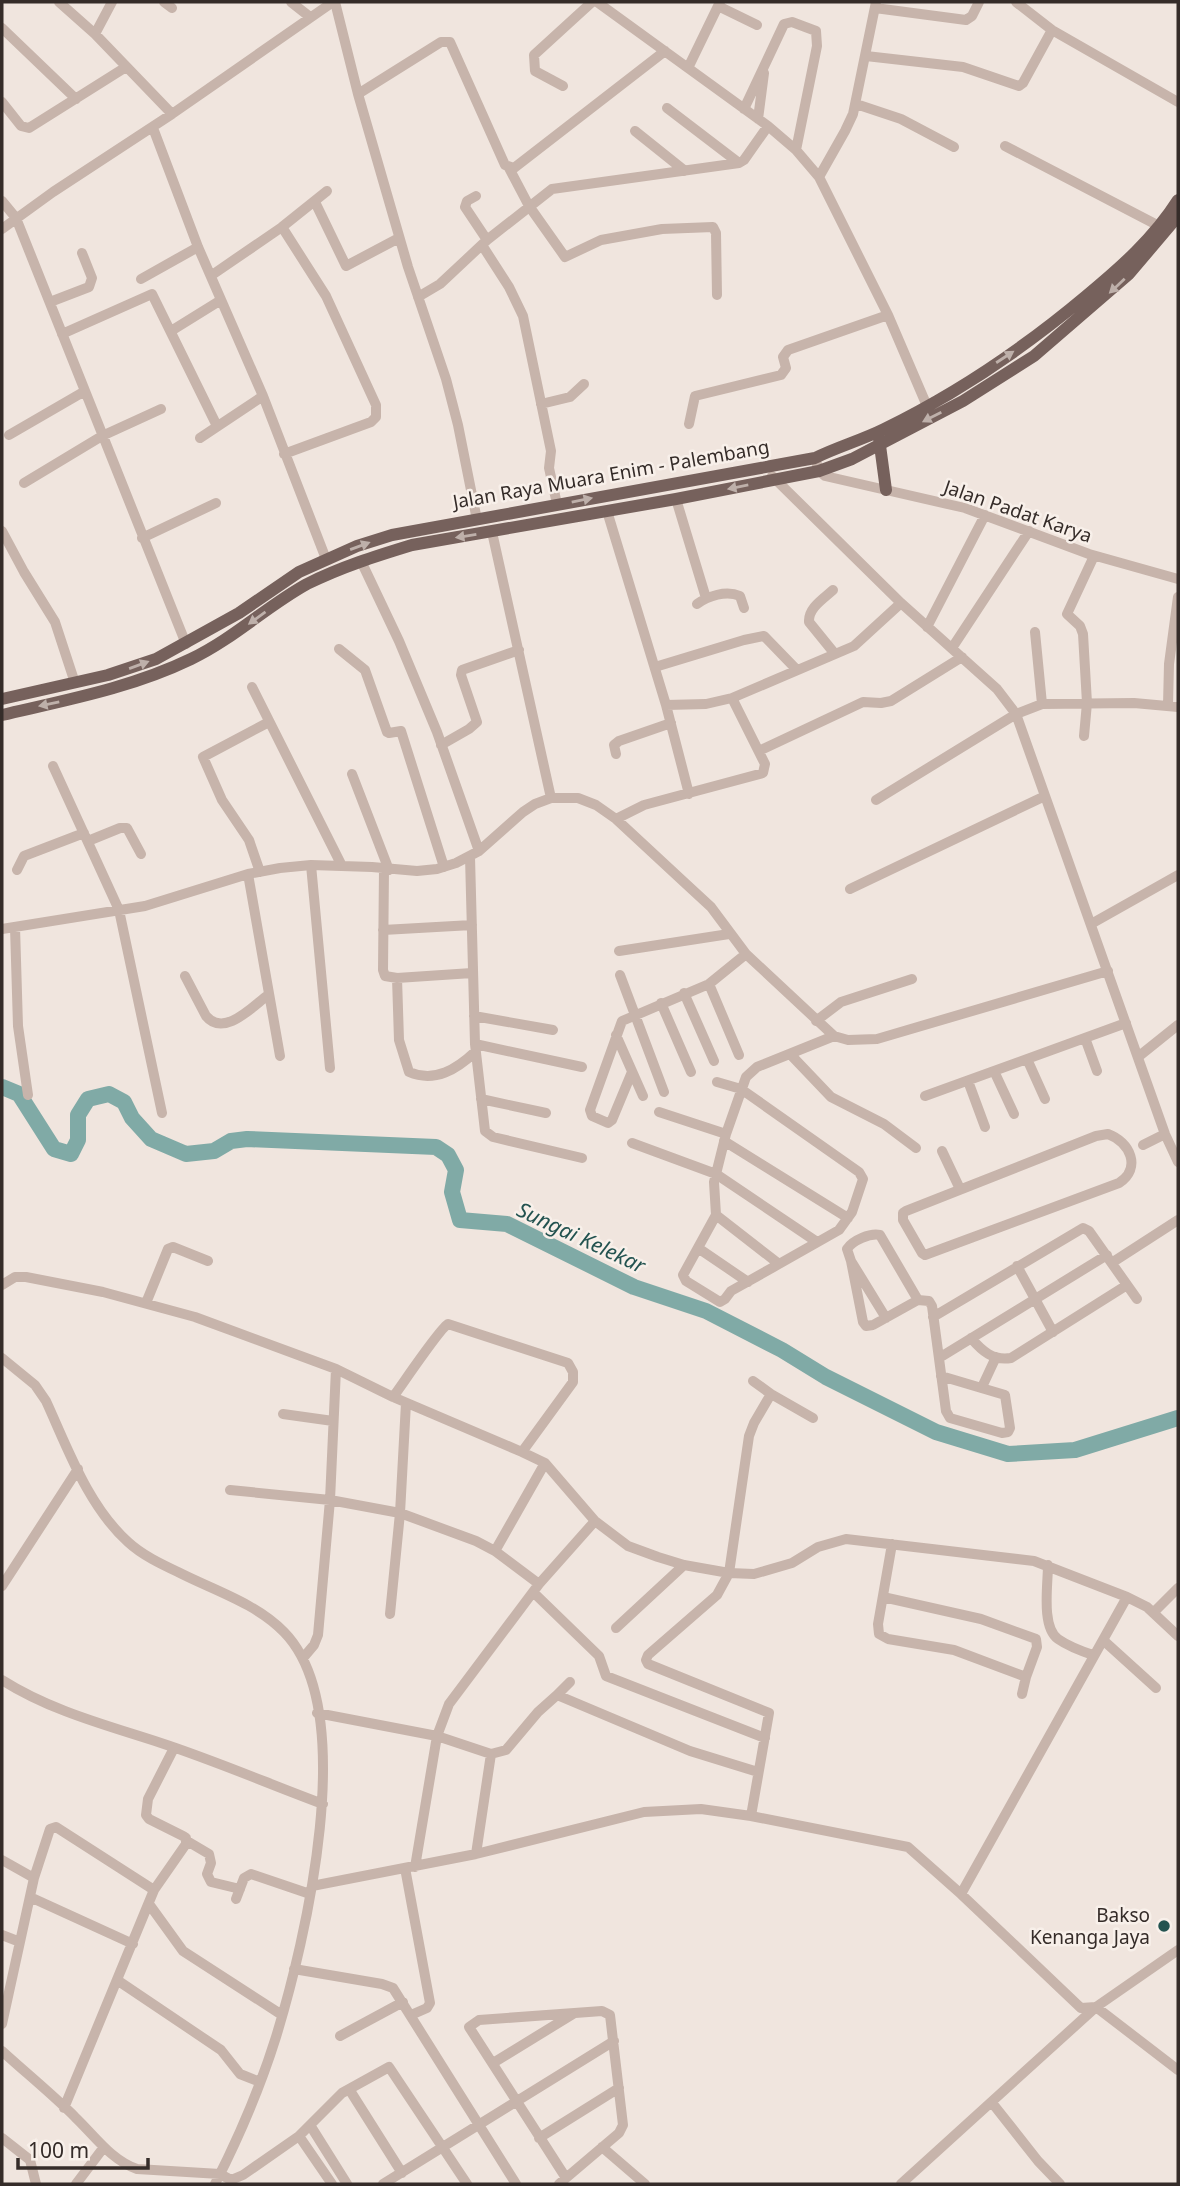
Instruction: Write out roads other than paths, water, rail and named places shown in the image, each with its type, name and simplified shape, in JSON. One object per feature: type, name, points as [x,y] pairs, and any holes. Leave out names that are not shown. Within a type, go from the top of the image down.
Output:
[{"type":"main road","name":"Jalan Raya Muara Enim - Palembang","points":[[2,715],[89,696],[129,684],[193,659],[306,585],[361,561],[412,545],[681,498],[819,471],[852,460],[927,406],[1041,334],[1121,266],[1159,226],[1178,200]]},
{"type":"main road","name":"Jalan Raya Muara Enim - Palembang","points":[[2,699],[126,670],[186,644],[239,613],[289,578],[326,559],[392,535],[815,458],[879,438],[963,401],[1034,356],[1129,274],[1178,216]]},
{"type":"main road","points":[[879,438],[886,490]]},
{"type":"main road","points":[[681,498],[684,482]]},
{"type":"street","points":[[58,2],[95,34],[173,114]]},
{"type":"street","points":[[95,34],[112,2]]},
{"type":"street","points":[[291,2],[310,17]]},
{"type":"street","points":[[2,229],[334,2],[399,238],[435,342],[458,425],[477,520]]},
{"type":"street","points":[[563,86],[535,71],[534,55],[594,2],[744,108],[796,150],[819,177],[888,315],[927,406]]},
{"type":"street","points":[[819,177],[845,131],[856,104],[876,5],[966,20],[972,16],[979,2]]},
{"type":"street","points":[[1016,2],[1052,30],[1178,102]]},
{"type":"street","points":[[688,68],[719,4],[757,26]]},
{"type":"street","points":[[744,108],[784,24],[792,22],[816,31],[817,46],[796,150]]},
{"type":"street","points":[[2,28],[76,99]]},
{"type":"street","points":[[866,56],[963,67],[1019,86],[1052,30]]},
{"type":"street","points":[[358,94],[441,42],[450,42],[505,165],[529,206],[565,257],[601,240],[662,229],[713,227],[716,233],[717,295]]},
{"type":"street","points":[[509,168],[519,165],[665,51]]},
{"type":"street","points":[[758,119],[765,65]]},
{"type":"street","points":[[2,102],[21,126],[29,128],[126,67]]},
{"type":"street","points":[[856,104],[901,119],[954,146]]},
{"type":"street","points":[[667,108],[739,163]]},
{"type":"street","points":[[418,297],[440,284],[529,206],[557,188],[739,163],[768,126]]},
{"type":"street","points":[[153,128],[198,247],[263,396],[326,559]]},
{"type":"street","points":[[635,131],[685,171]]},
{"type":"street","points":[[1005,146],[1159,226]]},
{"type":"street","points":[[212,275],[282,227],[327,191]]},
{"type":"street","points":[[477,196],[467,201],[465,207],[523,316],[551,452],[549,468],[557,504]]},
{"type":"street","points":[[2,201],[16,218],[186,644]]},
{"type":"street","points":[[315,202],[346,266],[399,238]]},
{"type":"street","points":[[282,227],[331,307],[378,411],[371,422],[284,454]]},
{"type":"street","points":[[142,279],[198,247]]},
{"type":"street","points":[[50,302],[89,287],[92,278],[82,253]]},
{"type":"street","points":[[62,334],[150,294],[153,295],[217,426]]},
{"type":"street","points":[[171,331],[221,300]]},
{"type":"street","points":[[689,424],[695,396],[781,375],[784,373],[783,357],[788,350],[888,315]]},
{"type":"street","points":[[541,404],[570,397],[584,384]]},
{"type":"street","points":[[9,435],[85,391]]},
{"type":"street","points":[[200,438],[263,396]]},
{"type":"street","points":[[24,483],[102,436],[161,409]]},
{"type":"street","points":[[815,458],[819,471]]},
{"type":"street","points":[[766,466],[774,480],[901,603],[997,689],[1016,714],[1165,1134],[1178,1162]]},
{"type":"street","name":"Jalan Padat Karya","points":[[819,471],[845,482],[985,514],[1094,556],[1178,579]]},
{"type":"street","points":[[681,498],[701,601],[734,593],[740,596],[744,607]]},
{"type":"street","points":[[142,538],[216,503]]},
{"type":"street","points":[[607,511],[655,667],[689,794]]},
{"type":"street","points":[[927,627],[985,514]]},
{"type":"street","points":[[2,531],[55,622],[75,683]]},
{"type":"street","points":[[952,648],[1029,531]]},
{"type":"street","points":[[492,532],[551,798]]},
{"type":"street","points":[[1084,736],[1087,703],[1082,629],[1067,614],[1094,556]]},
{"type":"street","points":[[361,561],[399,641],[442,745],[480,851]]},
{"type":"street","points":[[833,590],[808,616],[809,622],[835,654]]},
{"type":"street","points":[[876,800],[1016,714],[1042,704],[1173,706],[1169,664],[1178,597]]},
{"type":"street","points":[[666,705],[706,704],[732,698],[835,654],[859,643],[901,603]]},
{"type":"street","points":[[1035,632],[1042,704]]},
{"type":"street","points":[[655,667],[764,636],[797,670]]},
{"type":"street","points":[[339,649],[365,670],[387,732],[401,731],[444,867]]},
{"type":"street","points":[[442,745],[477,722],[461,676],[462,670],[519,650]]},
{"type":"street","points":[[759,751],[863,702],[891,701],[962,657]]},
{"type":"street","points":[[252,687],[342,866]]},
{"type":"street","points":[[616,820],[645,805],[763,773],[765,764],[732,698]]},
{"type":"street","points":[[260,872],[249,840],[222,800],[203,757],[270,722]]},
{"type":"street","points":[[616,754],[614,745],[619,741],[671,723]]},
{"type":"street","points":[[53,765],[119,910],[162,1113]]},
{"type":"street","points":[[352,774],[386,869],[383,974],[389,978],[397,978],[472,973]]},
{"type":"street","points":[[850,889],[1045,796]]},
{"type":"street","points":[[2,929],[145,906],[260,872],[311,865],[417,871],[444,867],[480,851],[528,807],[551,798],[568,797],[586,800],[616,820],[707,903],[746,954],[834,1036],[848,1040],[877,1039],[1108,971]]},
{"type":"street","points":[[17,870],[24,856],[120,828],[127,828],[141,854]]},
{"type":"street","points":[[470,857],[475,1048],[483,1126],[488,1134],[582,1158]]},
{"type":"street","points":[[311,865],[330,1068]]},
{"type":"street","points":[[248,874],[280,1056]]},
{"type":"street","points":[[1091,924],[1178,874]]},
{"type":"street","points":[[383,930],[472,925]]},
{"type":"street","points":[[15,927],[18,1026],[28,1096]]},
{"type":"street","points":[[619,951],[729,934]]},
{"type":"street","points":[[632,1072],[612,1120],[608,1123],[592,1116],[590,1110],[622,1021],[709,984],[746,954]]},
{"type":"street","points":[[620,975],[664,1093]]},
{"type":"street","points":[[184,976],[209,1021],[220,1025],[231,1022],[268,995]]},
{"type":"street","points":[[397,978],[400,1044],[409,1072],[425,1075],[449,1073],[475,1048]]},
{"type":"street","points":[[816,1021],[841,1002],[912,979]]},
{"type":"street","points":[[709,984],[739,1055]]},
{"type":"street","points":[[684,993],[714,1062]]},
{"type":"street","points":[[661,1003],[691,1072]]},
{"type":"street","points":[[474,1016],[553,1030]]},
{"type":"street","points":[[925,1096],[1126,1023]]},
{"type":"street","points":[[1138,1057],[1178,1025]]},
{"type":"street","points":[[616,1035],[643,1096]]},
{"type":"street","points":[[717,1082],[741,1089],[861,1175],[862,1182],[848,1218],[837,1232],[731,1291],[720,1302],[686,1281],[683,1275],[716,1215],[714,1182],[741,1089],[750,1072],[834,1036]]},
{"type":"street","points":[[1085,1038],[1097,1072]]},
{"type":"street","points":[[475,1048],[582,1068]]},
{"type":"street","points":[[790,1054],[831,1097],[884,1124],[916,1148]]},
{"type":"street","points":[[1027,1059],[1045,1099]]},
{"type":"street","points":[[994,1071],[1014,1114]]},
{"type":"street","points":[[968,1081],[985,1127]]},
{"type":"street","points":[[481,1100],[546,1113]]},
{"type":"street","points":[[659,1112],[725,1138],[848,1218]]},
{"type":"street","points":[[1136,1148],[1116,1137],[1101,1134],[903,1213],[902,1220],[923,1254],[1119,1183],[1127,1175],[1136,1148],[1165,1134]]},
{"type":"street","points":[[632,1143],[716,1174],[817,1242]]},
{"type":"street","points":[[942,1151],[960,1189]]},
{"type":"street","points":[[716,1215],[779,1264]]},
{"type":"street","points":[[939,1357],[1033,1300],[1178,1220]]},
{"type":"street","points":[[933,1317],[1083,1228],[1089,1231],[1110,1258],[1137,1299]]},
{"type":"street","points":[[918,1300],[880,1235],[872,1234],[848,1246],[863,1322],[869,1326],[918,1300],[929,1301],[946,1411],[950,1418],[1002,1433],[1008,1432],[1010,1428],[1005,1395],[942,1376]]},
{"type":"street","points":[[146,1303],[168,1249],[173,1247],[208,1261]]},
{"type":"street","points":[[698,1248],[748,1282]]},
{"type":"street","points":[[851,1261],[886,1318]]},
{"type":"street","points":[[1017,1266],[1033,1300],[1053,1332]]},
{"type":"street","points":[[2,1285],[15,1277],[26,1277],[146,1303],[195,1317],[336,1369],[406,1403],[545,1463],[595,1521],[628,1546],[684,1565],[729,1573],[769,1571],[792,1563],[832,1541],[846,1539],[1034,1561],[1127,1597],[1154,1612],[1178,1636]]},
{"type":"street","points":[[971,1338],[983,1352],[996,1357],[1011,1358],[1127,1285]]},
{"type":"street","points":[[393,1397],[441,1328],[448,1324],[568,1363],[573,1372],[573,1382],[522,1452]]},
{"type":"street","points":[[982,1387],[996,1357]]},
{"type":"street","points":[[2,1359],[36,1385],[97,1503],[129,1543],[176,1571],[260,1614],[282,1630],[303,1658],[310,1675],[323,1763],[323,1804],[311,1890],[282,2015],[243,2128],[217,2179]]},
{"type":"street","points":[[303,1658],[314,1645],[318,1635],[330,1500],[336,1369]]},
{"type":"street","points":[[753,1381],[813,1418]]},
{"type":"street","points":[[751,1816],[770,1716],[767,1711],[648,1664],[646,1660],[717,1595],[729,1573],[749,1436],[771,1394]]},
{"type":"street","points":[[390,1614],[400,1513],[406,1403]]},
{"type":"street","points":[[282,1414],[333,1421]]},
{"type":"street","points":[[495,1551],[545,1463]]},
{"type":"street","points":[[2,1586],[78,1469]]},
{"type":"street","points":[[230,1490],[330,1500],[400,1513],[476,1541],[495,1551],[536,1588],[599,1656],[606,1676],[765,1738]]},
{"type":"street","points":[[411,2015],[427,2008],[430,2003],[410,1868],[437,1736],[453,1698],[536,1588],[595,1521]]},
{"type":"street","points":[[892,1544],[877,1628],[881,1636],[954,1650],[1027,1677]]},
{"type":"street","points":[[616,1628],[684,1565]]},
{"type":"street","points":[[1048,1565],[1047,1614],[1052,1633],[1059,1640],[1093,1655]]},
{"type":"street","points":[[1154,1612],[1178,1588]]},
{"type":"street","points":[[883,1597],[981,1619],[1036,1639],[1037,1647],[1022,1694]]},
{"type":"street","points":[[961,1894],[1127,1597]]},
{"type":"street","points":[[1103,1640],[1156,1688]]},
{"type":"street","points":[[2,1680],[48,1705],[174,1748],[323,1804]]},
{"type":"street","points":[[317,1713],[437,1736],[491,1754],[506,1750],[538,1712],[570,1682]]},
{"type":"street","points":[[557,1695],[690,1751],[758,1772]]},
{"type":"street","points":[[174,1748],[148,1799],[146,1815],[209,1854],[211,1863],[207,1874],[211,1882],[238,1894],[244,1878],[251,1874],[311,1890],[476,1854],[644,1812],[701,1809],[751,1816],[908,1847],[961,1894],[1074,2004],[1085,2009],[1096,2007],[1178,2070]]},
{"type":"street","points":[[476,1854],[491,1754]]},
{"type":"street","points":[[2,2024],[34,1878],[48,1832],[56,1827],[154,1890]]},
{"type":"street","points":[[64,2108],[154,1890],[187,1842]]},
{"type":"street","points":[[2,1860],[34,1878]]},
{"type":"street","points":[[30,1897],[133,1944]]},
{"type":"street","points":[[149,1904],[183,1951],[282,2015]]},
{"type":"street","points":[[2,1935],[20,1942]]},
{"type":"street","points":[[901,2184],[993,2104],[1096,2007],[1178,1950]]},
{"type":"street","points":[[294,1969],[388,1985],[403,2002],[516,2184]]},
{"type":"street","points":[[117,1980],[220,2050],[240,2074],[260,2082]]},
{"type":"street","points":[[340,2036],[403,2002]]},
{"type":"street","points":[[608,2012],[612,2018],[614,2041],[623,2125],[620,2133],[563,2181],[469,2027],[479,2020],[608,2012]]},
{"type":"street","points":[[493,2063],[575,2013]]},
{"type":"street","points":[[383,2184],[614,2041]]},
{"type":"street","points":[[2,2051],[115,2158],[138,2169],[234,2182],[299,2136],[330,2103],[389,2067],[467,2184]]},
{"type":"street","points":[[539,2138],[619,2088]]},
{"type":"street","points":[[349,2089],[402,2173]]},
{"type":"street","points":[[993,2104],[1060,2184]]},
{"type":"street","points":[[310,2125],[347,2184]]},
{"type":"street","points":[[299,2136],[332,2184]]},
{"type":"street","points":[[2,2138],[30,2160],[36,2184]]},
{"type":"street","points":[[76,2184],[104,2147]]},
{"type":"street","points":[[602,2147],[645,2184]]},
{"type":"waterway","name":"Sungai Kelekar","points":[[2,1087],[19,1094],[54,1149],[71,1154],[78,1140],[78,1115],[88,1099],[109,1094],[124,1102],[132,1118],[151,1139],[186,1154],[214,1151],[231,1141],[247,1139],[436,1147],[448,1155],[456,1170],[452,1192],[460,1220],[507,1224],[634,1287],[706,1311],[782,1350],[826,1377],[936,1432],[1008,1454],[1075,1450],[1178,1418]]},
{"type":"place","name":"Bakso Kenanga Jaya","points":[[1164,1926]]}]
